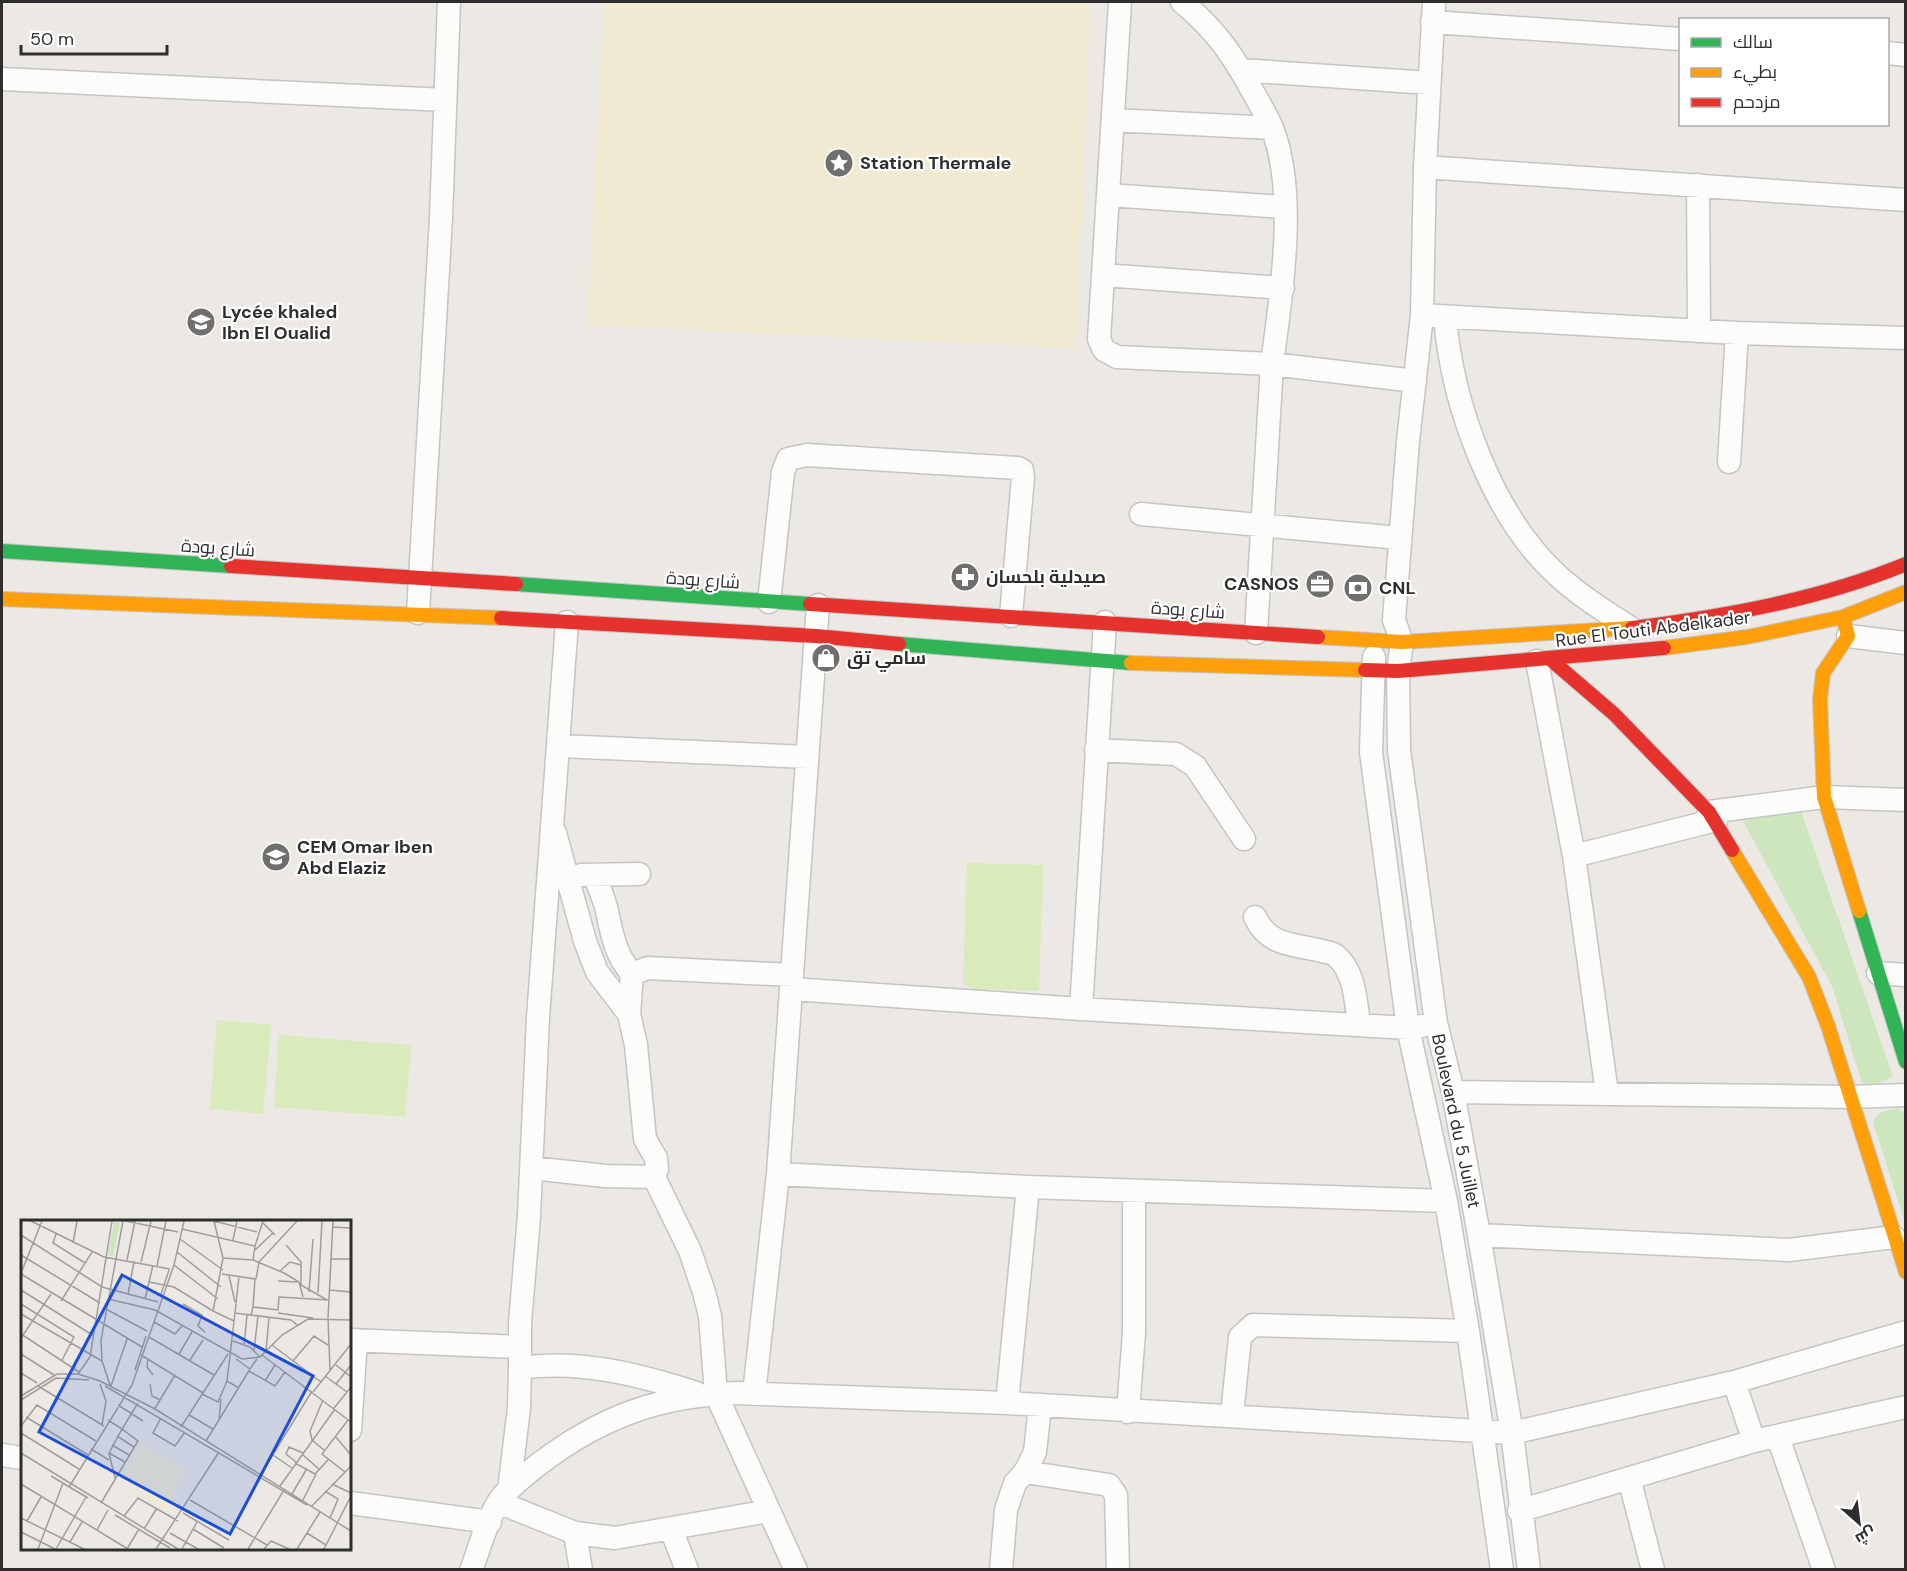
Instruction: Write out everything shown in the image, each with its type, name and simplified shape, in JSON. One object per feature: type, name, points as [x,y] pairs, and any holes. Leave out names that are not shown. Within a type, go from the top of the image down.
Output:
[{"type":"street","points":[[418,614],[449,2]]},
{"type":"street","points":[[1120,2],[1100,339],[1109,354],[1117,357],[1272,364],[1415,381]]},
{"type":"street","points":[[1182,2],[1224,42],[1272,129],[1279,158],[1284,207],[1283,288],[1272,364],[1256,633]]},
{"type":"street","points":[[1402,642],[1394,620],[1399,538],[1422,315],[1425,167],[1433,12],[1679,39]]},
{"type":"street","points":[[1889,53],[1905,55]]},
{"type":"street","points":[[1241,70],[1429,83]]},
{"type":"street","points":[[2,79],[445,100]]},
{"type":"street","points":[[1113,120],[1272,129]]},
{"type":"street","points":[[1425,167],[1905,200]]},
{"type":"street","points":[[1698,184],[1699,332]]},
{"type":"street","points":[[1108,195],[1284,207]]},
{"type":"street","points":[[1103,275],[1283,288]]},
{"type":"street","points":[[1422,315],[1699,332],[1905,338]]},
{"type":"street","points":[[1445,317],[1449,358],[1462,406],[1481,458],[1513,519],[1556,574],[1631,628]]},
{"type":"street","points":[[1729,462],[1737,333]]},
{"type":"street","points":[[769,602],[783,472],[788,459],[807,455],[1022,470],[1011,616]]},
{"type":"street","points":[[1141,514],[1399,538]]},
{"type":"street","name":"شارع بودة","points":[[2,551],[420,580],[1402,642]]},
{"type":"street","name":"Rue El Touti Abdelkader","points":[[1402,642],[1631,628],[1702,619],[1808,598],[1860,583],[1905,564]]},
{"type":"street","name":"Rue El Touti Abdelkader","points":[[1398,671],[1642,651],[1846,627],[1905,592]]},
{"type":"street","points":[[2,599],[418,614],[816,636],[1102,662],[1398,671]]},
{"type":"street","points":[[754,1394],[778,1174],[818,605]]},
{"type":"street","points":[[1394,620],[1377,641],[1372,670],[1371,752],[1408,1028],[1446,1201],[1468,1331],[1502,1569]]},
{"type":"street","points":[[471,1569],[495,1514],[519,1408],[519,1358],[551,820],[560,746],[567,622]]},
{"type":"street","points":[[1081,1010],[1105,622]]},
{"type":"street","points":[[1905,643],[1846,627],[1823,673],[1820,700],[1824,796],[1905,1062]]},
{"type":"street","name":"Boulevard du 5 Juillet","points":[[1402,642],[1398,671],[1399,750],[1436,1023],[1452,1092],[1479,1235],[1512,1433],[1529,1569]]},
{"type":"street","points":[[1543,660],[1614,714],[1713,816],[1809,977],[1828,1026],[1905,1272]]},
{"type":"street","points":[[1543,660],[1574,856],[1607,1093]]},
{"type":"street","points":[[560,746],[807,757]]},
{"type":"street","points":[[1096,750],[1176,754],[1195,766],[1244,839]]},
{"type":"street","points":[[1574,856],[1713,816],[1824,796],[1905,800]]},
{"type":"street","points":[[551,820],[585,941],[597,972],[628,1014]]},
{"type":"street","points":[[568,875],[639,874]]},
{"type":"street","points":[[594,875],[605,905],[614,944],[621,962],[632,974],[628,1014],[636,1045],[645,1139],[656,1158],[657,1169],[654,1177],[690,1251],[710,1316],[708,1394],[796,1569]]},
{"type":"street","points":[[1255,917],[1262,932],[1277,940],[1335,954],[1346,968],[1354,988],[1359,1025]]},
{"type":"street","points":[[632,974],[648,968],[1081,1010],[1408,1028],[1436,1023]]},
{"type":"street","points":[[1878,973],[1905,975]]},
{"type":"street","points":[[1452,1092],[1850,1097],[1905,1095]]},
{"type":"street","points":[[532,1167],[605,1176],[654,1177]]},
{"type":"street","points":[[778,1174],[1028,1187],[1446,1201]]},
{"type":"street","points":[[1007,1403],[1028,1187]]},
{"type":"street","points":[[1128,1412],[1134,1332],[1134,1191]]},
{"type":"street","points":[[1479,1235],[1789,1250],[1894,1237]]},
{"type":"street","points":[[1232,1415],[1240,1337],[1252,1325],[1468,1331]]},
{"type":"street","points":[[495,1514],[552,1454],[591,1429],[629,1411],[708,1394],[1007,1403],[1128,1412],[1232,1415],[1512,1433],[1734,1382],[1905,1332]]},
{"type":"street","points":[[351,1385],[352,1340],[519,1358],[548,1365],[645,1376],[708,1394]]},
{"type":"street","points":[[1734,1382],[1754,1441]]},
{"type":"street","points":[[1001,1569],[1006,1510],[1015,1483],[1025,1472],[1035,1452],[1040,1406]]},
{"type":"street","points":[[1520,1511],[1754,1441],[1905,1407]]},
{"type":"street","points":[[1778,1437],[1824,1569]]},
{"type":"street","points":[[2,1455],[21,1458]]},
{"type":"street","points":[[1025,1472],[1109,1485],[1116,1495],[1118,1569]]},
{"type":"street","points":[[1629,1478],[1653,1569]]},
{"type":"street","points":[[351,1503],[495,1514],[575,1533],[615,1538],[769,1512]]},
{"type":"street","points":[[671,1528],[687,1569]]},
{"type":"street","points":[[575,1533],[581,1569]]},
{"type":"green space","points":[[1800,808],[1893,1077],[1878,1084],[1862,1083],[1832,986],[1743,821]]},
{"type":"green space","points":[[967,863],[1043,865],[1039,991],[973,989],[963,983]]},
{"type":"green space","points":[[217,1020],[271,1025],[263,1114],[210,1109]]},
{"type":"green space","points":[[279,1035],[411,1045],[405,1117],[274,1107]]},
{"type":"green space","points":[[1897,1108],[1903,1112],[1905,1118],[1905,1223],[1873,1122],[1879,1113]]},
{"type":"sand","name":"Station Thermale","points":[[604,2],[1090,2],[1076,348],[587,325]]},
{"type":"traffic: fast","points":[[2,551],[231,566]]},
{"type":"traffic: fast","points":[[516,584],[810,604]]},
{"type":"traffic: fast","points":[[899,644],[1131,663]]},
{"type":"traffic: fast","points":[[1859,911],[1906,1062]]},
{"type":"traffic: slow","points":[[1664,648],[1747,637],[1843,617],[1906,592]]},
{"type":"traffic: slow","points":[[2,599],[501,618]]},
{"type":"traffic: slow","points":[[1843,617],[1848,636],[1823,673],[1820,700],[1824,797],[1859,911]]},
{"type":"traffic: slow","points":[[1318,637],[1402,642],[1632,628]]},
{"type":"traffic: slow","points":[[1131,663],[1365,670]]},
{"type":"traffic: slow","points":[[1732,850],[1809,977],[1828,1026],[1906,1272]]},
{"type":"traffic: jam","points":[[1632,628],[1771,605],[1839,588],[1906,564]]},
{"type":"traffic: jam","points":[[231,566],[516,584]]},
{"type":"traffic: jam","points":[[810,604],[1318,637]]},
{"type":"traffic: jam","points":[[501,618],[816,636],[899,644]]},
{"type":"traffic: jam","points":[[1365,670],[1398,671],[1664,648]]},
{"type":"traffic: jam","points":[[1550,659],[1614,714],[1709,812],[1732,850]]},
{"type":"place","name":"Station Thermale","points":[[839,163]]},
{"type":"place","name":"Lycée khaled Ibn El Oualid","points":[[201,322]]},
{"type":"place","name":"صيدلية بلحسان","points":[[965,577]]},
{"type":"place","name":"CASNOS","points":[[1320,584]]},
{"type":"place","name":"CNL","points":[[1358,588]]},
{"type":"place","name":"سامي تق","points":[[826,658]]},
{"type":"place","name":"CEM Omar Iben Abd Elaziz","points":[[276,857]]}]
